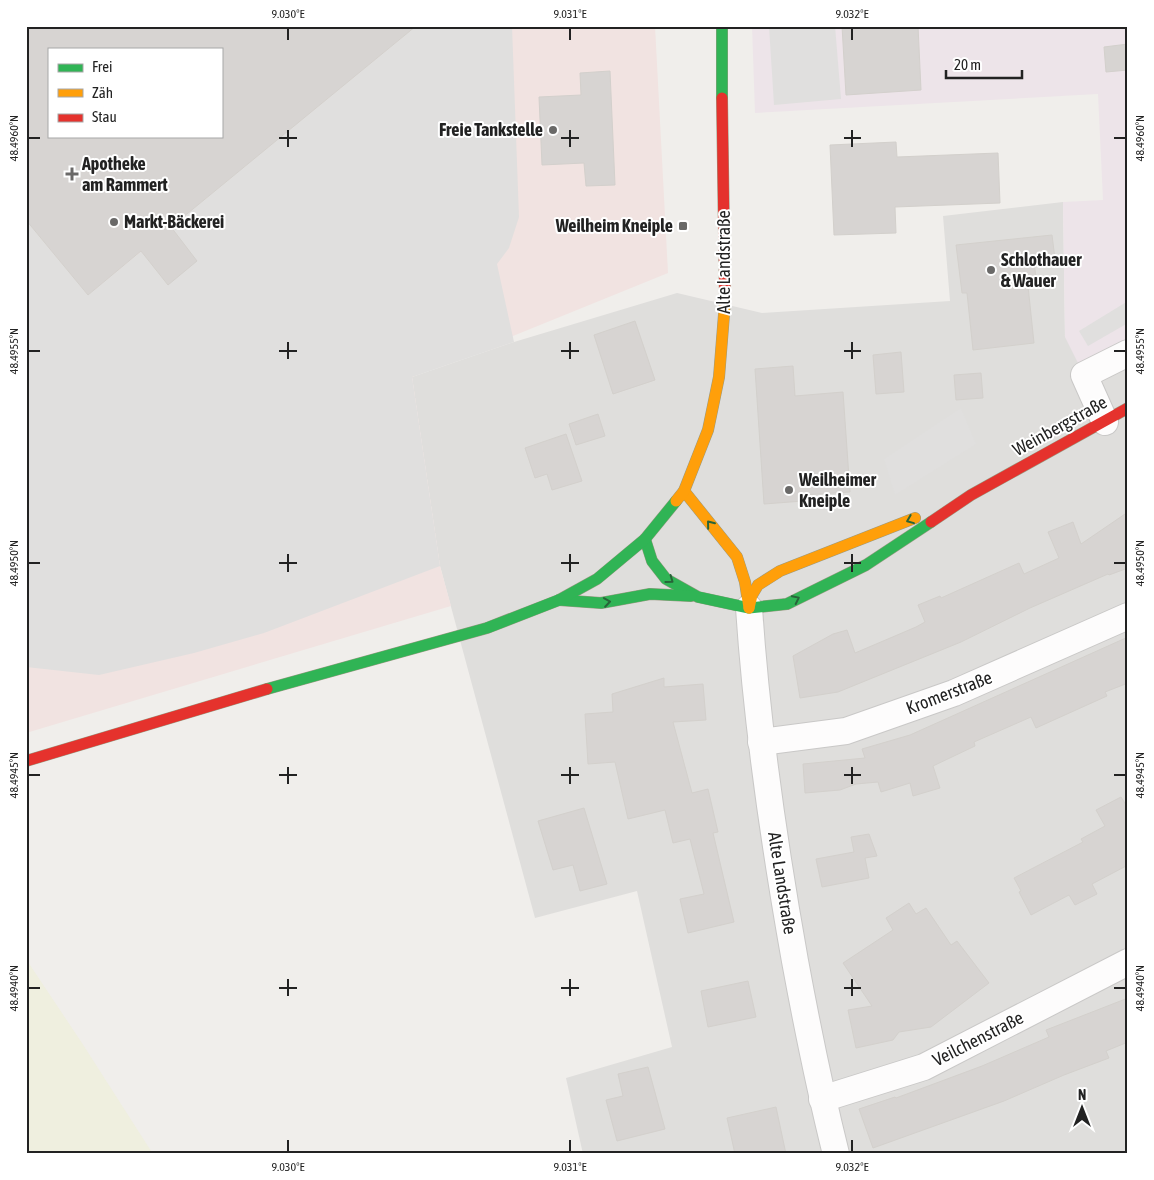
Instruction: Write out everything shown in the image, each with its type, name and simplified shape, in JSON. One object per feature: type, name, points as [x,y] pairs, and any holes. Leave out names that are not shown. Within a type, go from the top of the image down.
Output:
[{"type":"street","name":"Alte Landstraße","points":[[26,761],[245,696],[486,628],[558,600],[597,579],[645,539],[684,491],[708,430],[719,377],[725,314],[722,26]]},
{"type":"street","points":[[1104,422],[1084,375],[1128,353]]},
{"type":"street","name":"Weinbergstraße","points":[[971,495],[1128,408]]},
{"type":"street","name":"Alte Landstraße","points":[[684,491],[737,557],[745,582],[761,742],[780,876],[822,1099],[836,1154]]},
{"type":"street","points":[[749,608],[752,595],[758,585],[780,571],[870,537],[971,495]]},
{"type":"street","points":[[558,600],[601,603],[650,594],[698,596],[749,608],[787,604],[866,565],[971,495]]},
{"type":"street","points":[[645,539],[652,561],[666,579],[698,596]]},
{"type":"street","points":[[737,557],[752,563]]},
{"type":"street","points":[[767,568],[780,571]]},
{"type":"street","name":"Kromerstraße","points":[[761,742],[846,731],[954,693],[1128,616]]},
{"type":"street","name":"Veilchenstraße","points":[[822,1099],[924,1067],[1128,962]]},
{"type":"shaded area","points":[[26,26],[655,26],[668,273],[412,377],[440,566],[451,606],[26,733]]},
{"type":"shaded area","points":[[397,26],[512,26],[519,217],[509,248],[497,264],[514,342],[412,377],[440,566],[264,633],[194,653],[99,675],[26,667],[26,220],[88,295],[404,36]]},
{"type":"shaded area","points":[[752,26],[1128,26],[1128,353],[1084,375],[1065,337],[1063,202],[1103,200],[1098,94],[755,113]]},
{"type":"shaded area","points":[[769,26],[835,26],[841,99],[774,105]]},
{"type":"shaded area","points":[[1063,202],[1065,337],[1128,353],[1128,1154],[583,1154],[566,1078],[672,1047],[637,891],[535,918],[440,566],[412,377],[514,342],[677,293],[762,313],[950,301],[943,216]]},
{"type":"shaded area","points":[[1128,301],[1128,323],[1088,346],[1079,331]]},
{"type":"shaded area","points":[[961,408],[976,444],[895,495],[884,459]]},
{"type":"green space","points":[[26,959],[82,1043],[153,1154],[26,1154]]},
{"type":"building","points":[[26,26],[416,26],[171,227],[197,261],[168,285],[141,251],[88,295],[26,220]]},
{"type":"building","points":[[842,26],[918,26],[921,90],[846,95]]},
{"type":"building","points":[[1128,44],[1128,70],[1106,72],[1104,47]]},
{"type":"building","points":[[610,71],[615,185],[586,186],[584,163],[542,165],[539,97],[581,95],[580,73]]},
{"type":"building","points":[[896,142],[897,157],[998,153],[1000,203],[895,207],[896,233],[834,235],[830,145]]},
{"type":"building","points":[[1052,235],[1055,259],[1034,262],[1037,285],[1028,286],[1034,343],[973,350],[967,293],[962,293],[956,245]]},
{"type":"building","points":[[635,321],[655,380],[613,394],[594,335]]},
{"type":"building","points":[[901,352],[904,392],[876,394],[873,355]]},
{"type":"building","points":[[793,366],[795,396],[843,392],[850,492],[803,495],[803,501],[764,504],[755,369]]},
{"type":"building","points":[[981,373],[983,398],[956,400],[954,375]]},
{"type":"building","points":[[598,414],[605,436],[576,445],[569,424]]},
{"type":"building","points":[[566,434],[582,481],[552,490],[547,474],[535,478],[525,448]]},
{"type":"building","points":[[1128,512],[1128,568],[1108,574],[1030,608],[961,642],[838,692],[800,698],[793,656],[833,634],[847,630],[855,653],[916,627],[925,622],[918,605],[940,596],[941,598],[1019,563],[1024,574],[1059,558],[1048,532],[1073,522],[1081,544]]},
{"type":"building","points":[[1128,637],[1128,683],[1105,692],[1107,696],[1036,728],[1031,717],[974,742],[975,746],[933,766],[940,788],[913,796],[910,783],[881,792],[878,782],[856,784],[840,790],[805,793],[803,764],[865,758],[862,749],[910,735]]},
{"type":"building","points":[[664,678],[664,687],[703,684],[706,720],[673,722],[692,793],[708,789],[718,832],[713,833],[734,922],[688,933],[680,899],[704,894],[690,839],[673,843],[665,810],[628,819],[615,762],[588,764],[585,714],[613,712],[612,694]]},
{"type":"building","points":[[1121,797],[1128,808],[1128,865],[1092,884],[1097,894],[1075,905],[1069,895],[1031,915],[1014,878],[1083,842],[1081,839],[1105,826],[1096,810]]},
{"type":"building","points":[[584,808],[607,884],[580,891],[573,865],[553,870],[538,821]]},
{"type":"building","points":[[869,834],[877,856],[865,858],[869,878],[822,887],[816,859],[854,852],[851,837]]},
{"type":"building","points":[[909,903],[916,914],[926,908],[951,945],[957,941],[989,983],[931,1027],[899,1032],[893,1040],[856,1048],[848,1010],[872,1006],[843,963],[893,930],[886,918]]},
{"type":"building","points":[[748,981],[756,1017],[708,1027],[701,991]]},
{"type":"building","points":[[1128,998],[1128,1042],[1106,1051],[1109,1058],[1004,1101],[873,1148],[859,1109],[896,1098],[982,1066],[1049,1037],[1046,1030]]},
{"type":"building","points":[[648,1067],[665,1129],[617,1141],[606,1100],[623,1096],[618,1074]]},
{"type":"building","points":[[776,1107],[786,1154],[735,1154],[727,1118]]},
{"type":"traffic: fast","points":[[722,26],[722,98]]},
{"type":"traffic: fast","points":[[267,689],[487,628],[559,600],[597,579],[645,539],[676,501]]},
{"type":"traffic: fast","points":[[645,539],[652,561],[666,579],[698,597],[749,608],[787,604],[866,565],[931,522]]},
{"type":"traffic: fast","points":[[559,600],[601,603],[650,594],[691,596]]},
{"type":"traffic: slow","points":[[676,501],[684,491],[708,430],[719,377],[725,302]]},
{"type":"traffic: slow","points":[[684,491],[737,557],[745,582],[749,608]]},
{"type":"traffic: slow","points":[[749,608],[752,595],[758,585],[780,571],[915,518]]},
{"type":"traffic: jam","points":[[722,98],[725,302]]},
{"type":"traffic: jam","points":[[931,522],[971,495],[1128,408]]},
{"type":"traffic: jam","points":[[26,761],[267,689]]},
{"type":"place","name":"Freie Tankstelle","points":[[553,130]]},
{"type":"place","name":"Apotheke am Rammert","points":[[72,174]]},
{"type":"place","name":"Markt-Bäckerei","points":[[114,222]]},
{"type":"place","name":"Weilheim Kneiple","points":[[683,226]]},
{"type":"place","name":"Schlothauer & Wauer","points":[[991,270]]},
{"type":"place","name":"Weilheimer Kneiple","points":[[789,490]]}]
